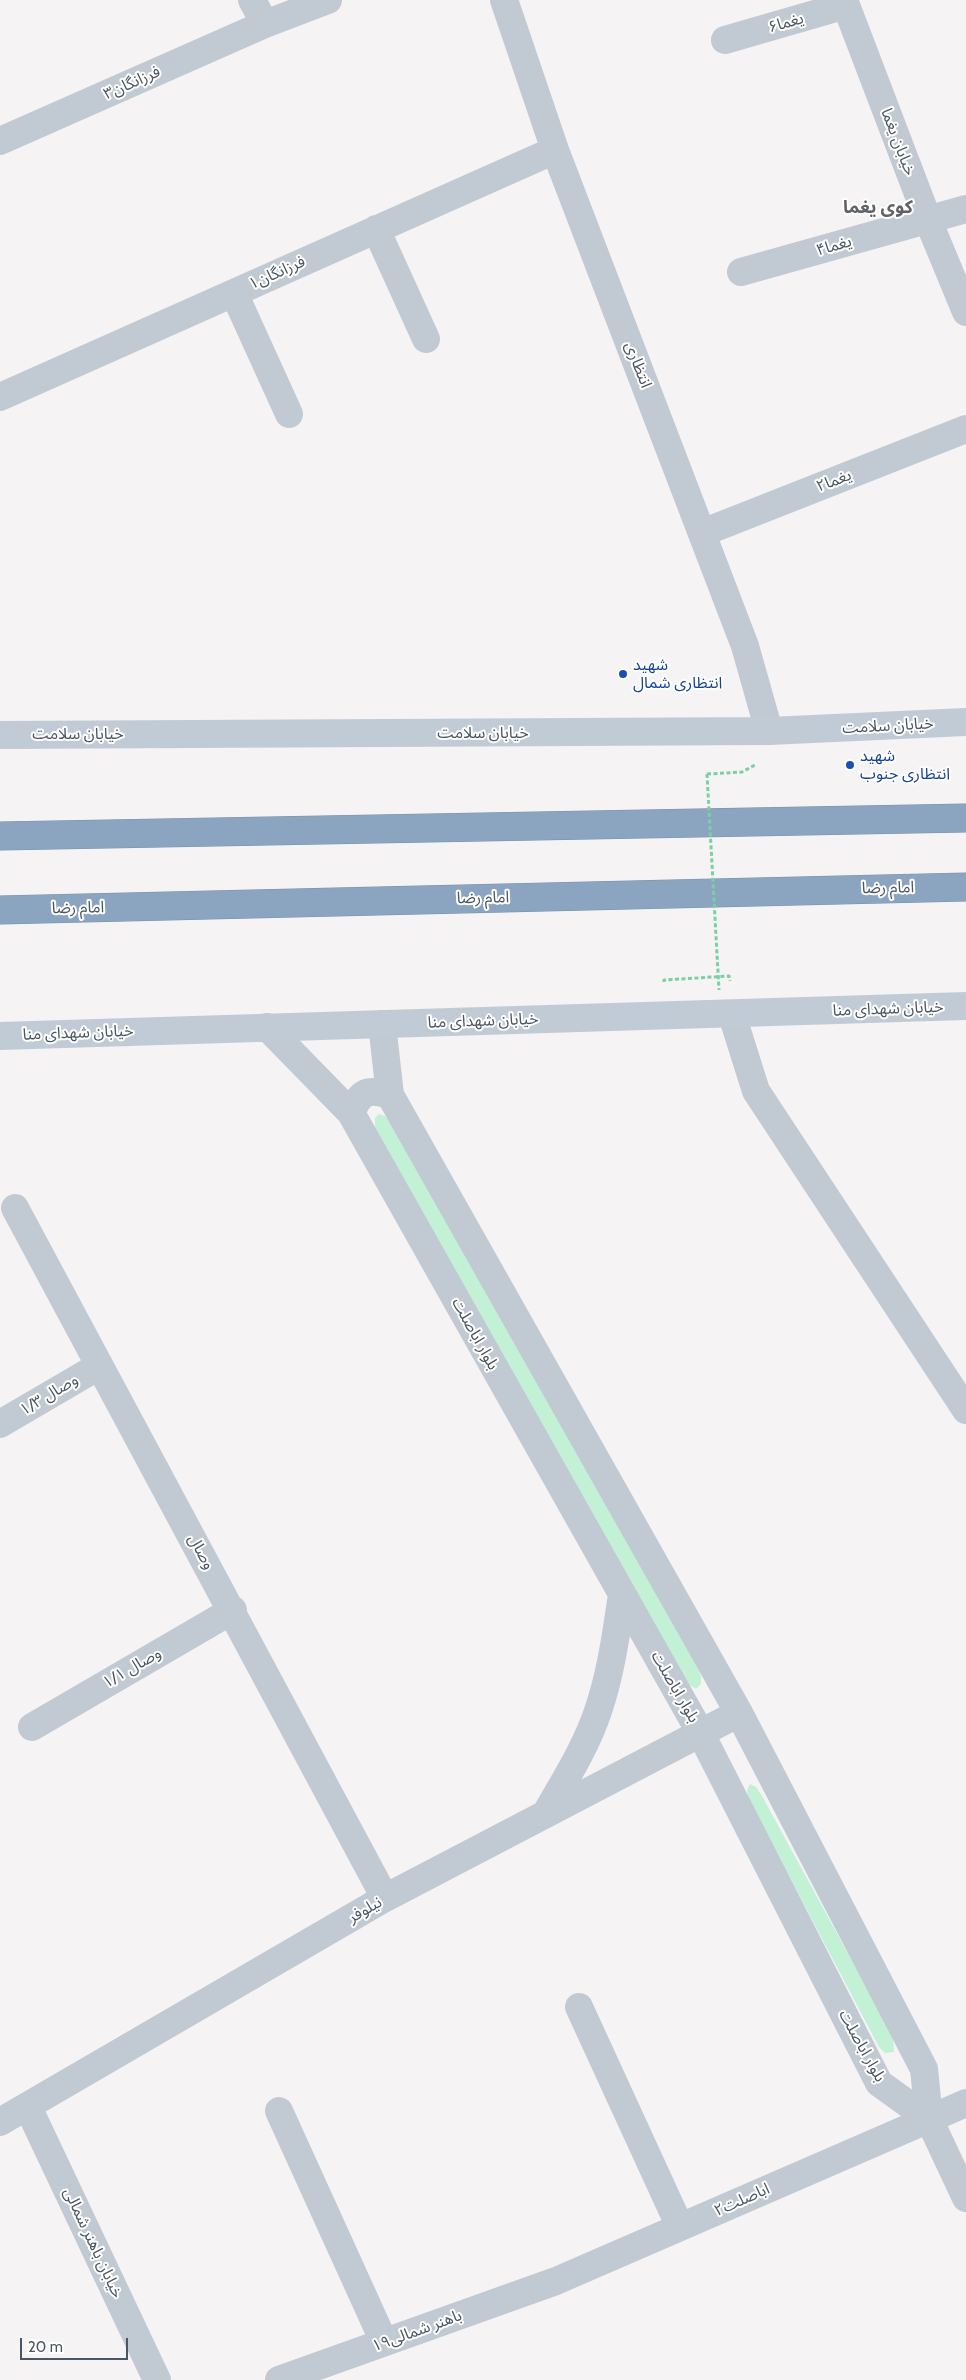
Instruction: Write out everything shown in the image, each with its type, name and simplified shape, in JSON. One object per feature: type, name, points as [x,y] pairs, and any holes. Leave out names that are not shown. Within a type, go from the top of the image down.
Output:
[{"type":"highway","points":[[0,836],[966,818]]},
{"type":"highway","name":"امام رضا","points":[[0,910],[966,886]]},
{"type":"street","points":[[252,0],[265,24]]},
{"type":"street","name":"فرزانگان۳","points":[[0,141],[265,24],[328,0]]},
{"type":"street","name":"انتظاری","points":[[504,0],[555,150],[745,646],[769,731]]},
{"type":"street","name":"یغما۶","points":[[725,40],[845,3]]},
{"type":"street","name":"خیابان یغما","points":[[845,3],[928,220],[966,312]]},
{"type":"street","name":"فرزانگان۱","points":[[0,397],[555,150]]},
{"type":"street","name":"یغما۴","points":[[740,272],[966,209]]},
{"type":"street","points":[[376,229],[426,339]]},
{"type":"street","points":[[234,293],[289,414]]},
{"type":"street","name":"یغما۲","points":[[702,533],[966,429]]},
{"type":"street","name":"خیابان سلامت","points":[[0,735],[769,731],[966,722]]},
{"type":"street","name":"خیابان شهدای منا","points":[[0,1036],[966,1006]]},
{"type":"street","points":[[732,1014],[756,1091],[966,1410]]},
{"type":"street","points":[[382,1024],[390,1094],[739,1713],[924,2069],[929,2119],[966,2198]]},
{"type":"street","name":"بلوار اباصلت","points":[[266,1027],[350,1113],[700,1732],[879,2083],[929,2119]]},
{"type":"street","points":[[350,1113],[357,1099],[366,1092],[376,1090],[390,1094]]},
{"type":"street","name":"وصال","points":[[15,1208],[233,1610],[385,1898]]},
{"type":"street","name":"وصال ۱/۳","points":[[0,1424],[99,1366]]},
{"type":"street","points":[[546,1813],[579,1755],[598,1712],[611,1667],[622,1595]]},
{"type":"street","name":"وصال ۱/۱","points":[[32,1727],[233,1610]]},
{"type":"street","name":"نیلوفر","points":[[0,2122],[385,1898],[739,1713]]},
{"type":"street","points":[[579,2007],[680,2227]]},
{"type":"street","name":"اباصلت۲","points":[[556,2281],[966,2103]]},
{"type":"street","name":"خیابان باهنر شمالی","points":[[28,2106],[157,2380]]},
{"type":"street","points":[[279,2111],[384,2342]]},
{"type":"street","name":"باهنر شمالی۱۹","points":[[279,2380],[556,2281]]},
{"type":"path","points":[[719,990],[707,774],[742,772]]},
{"type":"green space","points":[[379,1114],[385,1116],[390,1121],[696,1665],[701,1676],[701,1684],[696,1689],[688,1684],[387,1151],[375,1127],[375,1118]]},
{"type":"green space","points":[[750,1784],[756,1787],[762,1796],[893,2036],[894,2052],[885,2053],[879,2047],[749,1800],[747,1790]]},
{"type":"place","name":"شهید انتظاری شمال","points":[[623,674]]},
{"type":"place","name":"شهید انتظاری جنوب","points":[[850,765]]},
{"type":"district","name":"کوی یغما","points":[[878,208]]}]
